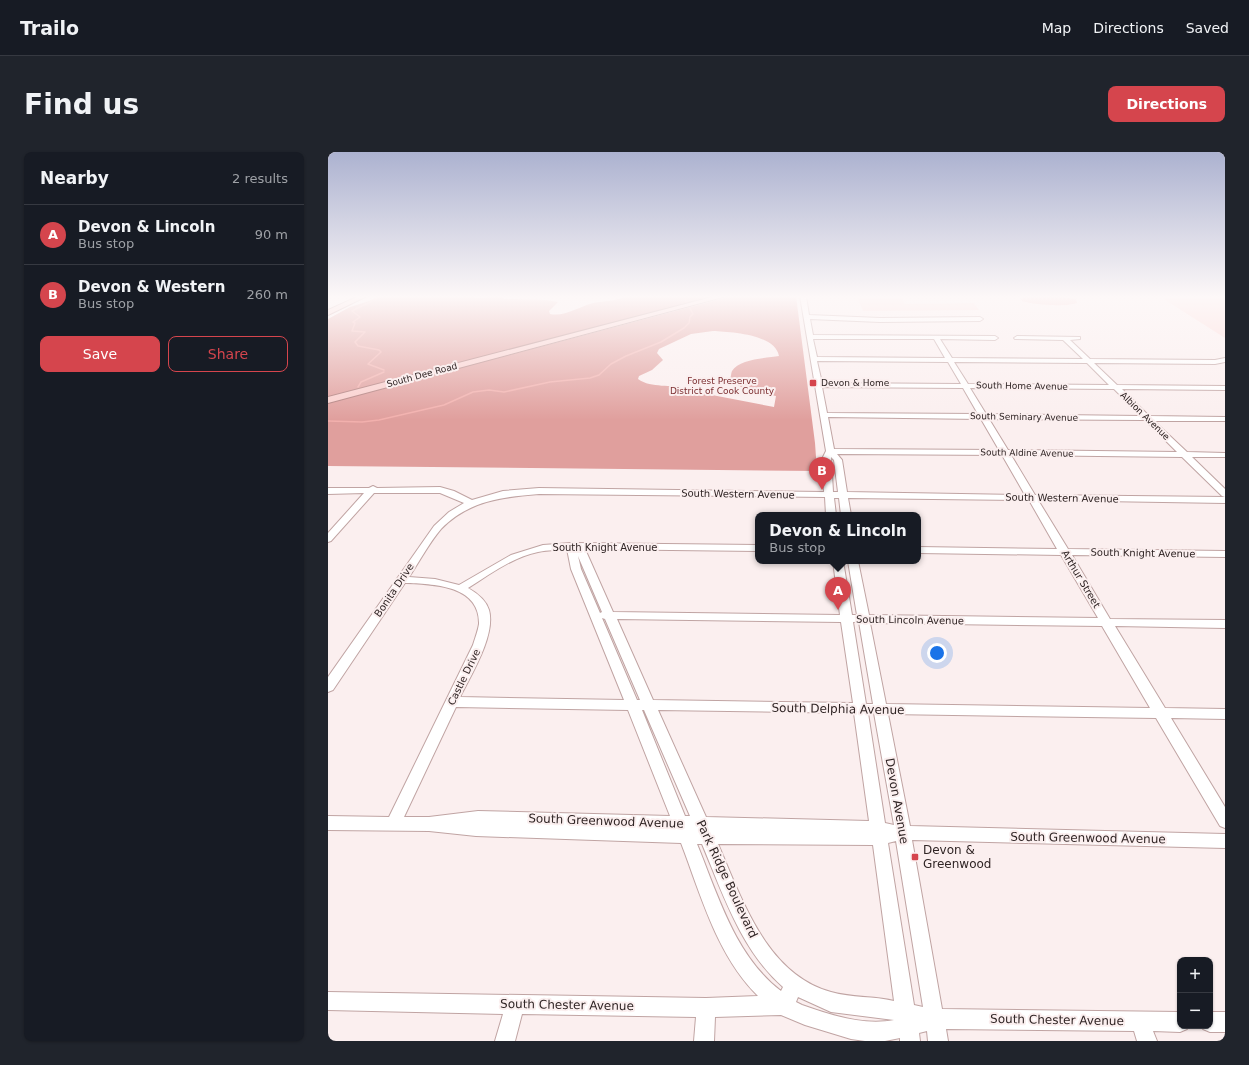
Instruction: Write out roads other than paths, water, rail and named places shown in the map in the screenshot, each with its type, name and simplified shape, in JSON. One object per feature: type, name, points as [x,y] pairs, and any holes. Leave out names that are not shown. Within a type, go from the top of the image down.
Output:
[{"type":"main road","name":"South Dee Road","points":[[328,400],[565,337]]},
{"type":"street","points":[[810,337],[830,452],[838,460],[845,512]]},
{"type":"street","points":[[904,337],[995,338]]},
{"type":"street","name":"Arthur Street","points":[[936,338],[1225,821]]},
{"type":"street","points":[[1017,338],[1078,338]]},
{"type":"street","name":"Albion Avenue","points":[[1065,338],[1225,494]]},
{"type":"street","points":[[814,358],[1216,362],[1225,360]]},
{"type":"street","name":"South Home Avenue","points":[[818,385],[1225,388]]},
{"type":"street","name":"South Seminary Avenue","points":[[824,415],[1225,419]]},
{"type":"street","points":[[830,452],[826,459],[831,512]]},
{"type":"street","name":"South Aldine Avenue","points":[[830,452],[1225,455]]},
{"type":"street","points":[[328,539],[372,489]]},
{"type":"street","points":[[328,490],[372,489],[447,491],[471,503]]},
{"type":"street","name":"South Western Avenue","points":[[471,503],[502,494],[539,491],[1225,500]]},
{"type":"street","name":"Bonita Drive","points":[[328,687],[444,521],[471,503]]},
{"type":"street","name":"South Knight Avenue","points":[[461,588],[506,561],[524,553],[547,548],[575,546],[755,548]]},
{"type":"street","name":"Park Ridge Boulevard","points":[[575,546],[576,569],[603,615],[649,705],[742,917],[752,936],[777,970],[794,985],[810,994],[831,1002],[854,1006],[884,1008],[908,1026]]},
{"type":"street","name":"South Knight Avenue","points":[[921,550],[1225,554]]},
{"type":"street","name":"Devon Avenue","points":[[838,564],[908,1026]]},
{"type":"street","name":"Devon Avenue","points":[[854,564],[903,833],[938,1041]]},
{"type":"street","name":"Castle Drive","points":[[393,824],[479,645],[485,627],[485,619],[481,606],[471,595],[461,588],[443,582],[402,580]]},
{"type":"street","name":"Park Ridge Boulevard","points":[[603,615],[633,705],[726,934],[752,978],[766,992],[790,1009],[843,1028],[886,1031],[934,1019]]},
{"type":"street","name":"South Lincoln Avenue","points":[[603,615],[1225,624]]},
{"type":"street","name":"South Delphia Avenue","points":[[451,702],[1225,714]]},
{"type":"street","name":"South Greenwood Avenue","points":[[328,823],[429,824],[476,829],[704,830],[865,840],[879,833],[903,833],[1225,841]]},
{"type":"street","points":[[784,1005],[794,985]]},
{"type":"street","name":"South Chester Avenue","points":[[328,1001],[706,1008],[784,1005]]},
{"type":"street","points":[[505,1041],[515,1004]]},
{"type":"street","points":[[704,1041],[706,1008]]},
{"type":"street","name":"South Chester Avenue","points":[[934,1019],[1177,1022]]},
{"type":"street","points":[[1140,1021],[1147,1041]]},
{"type":"street","points":[[1213,1022],[1225,1022]]},
{"type":"waterway","points":[[360,337],[355,342],[358,346],[379,350],[381,352],[368,364],[384,370]]},
{"type":"waterway","points":[[328,421],[362,422],[379,420],[444,405],[473,392],[489,390],[504,392],[550,382],[590,378],[599,375],[611,364],[626,356],[668,337]]},
{"type":"waterway","points":[[358,387],[361,382],[384,372]]},
{"type":"place","name":"Devon & Home","points":[[813,383]]},
{"type":"place","name":"Devon & Western","points":[[822,490]]},
{"type":"place","name":"Devon & Lincoln","points":[[838,610]]},
{"type":"place","name":"Devon & Greenwood","points":[[915,857]]},
{"type":"park label","name":"Forest Preserve District of Cook County","points":[[722,386]]}]
